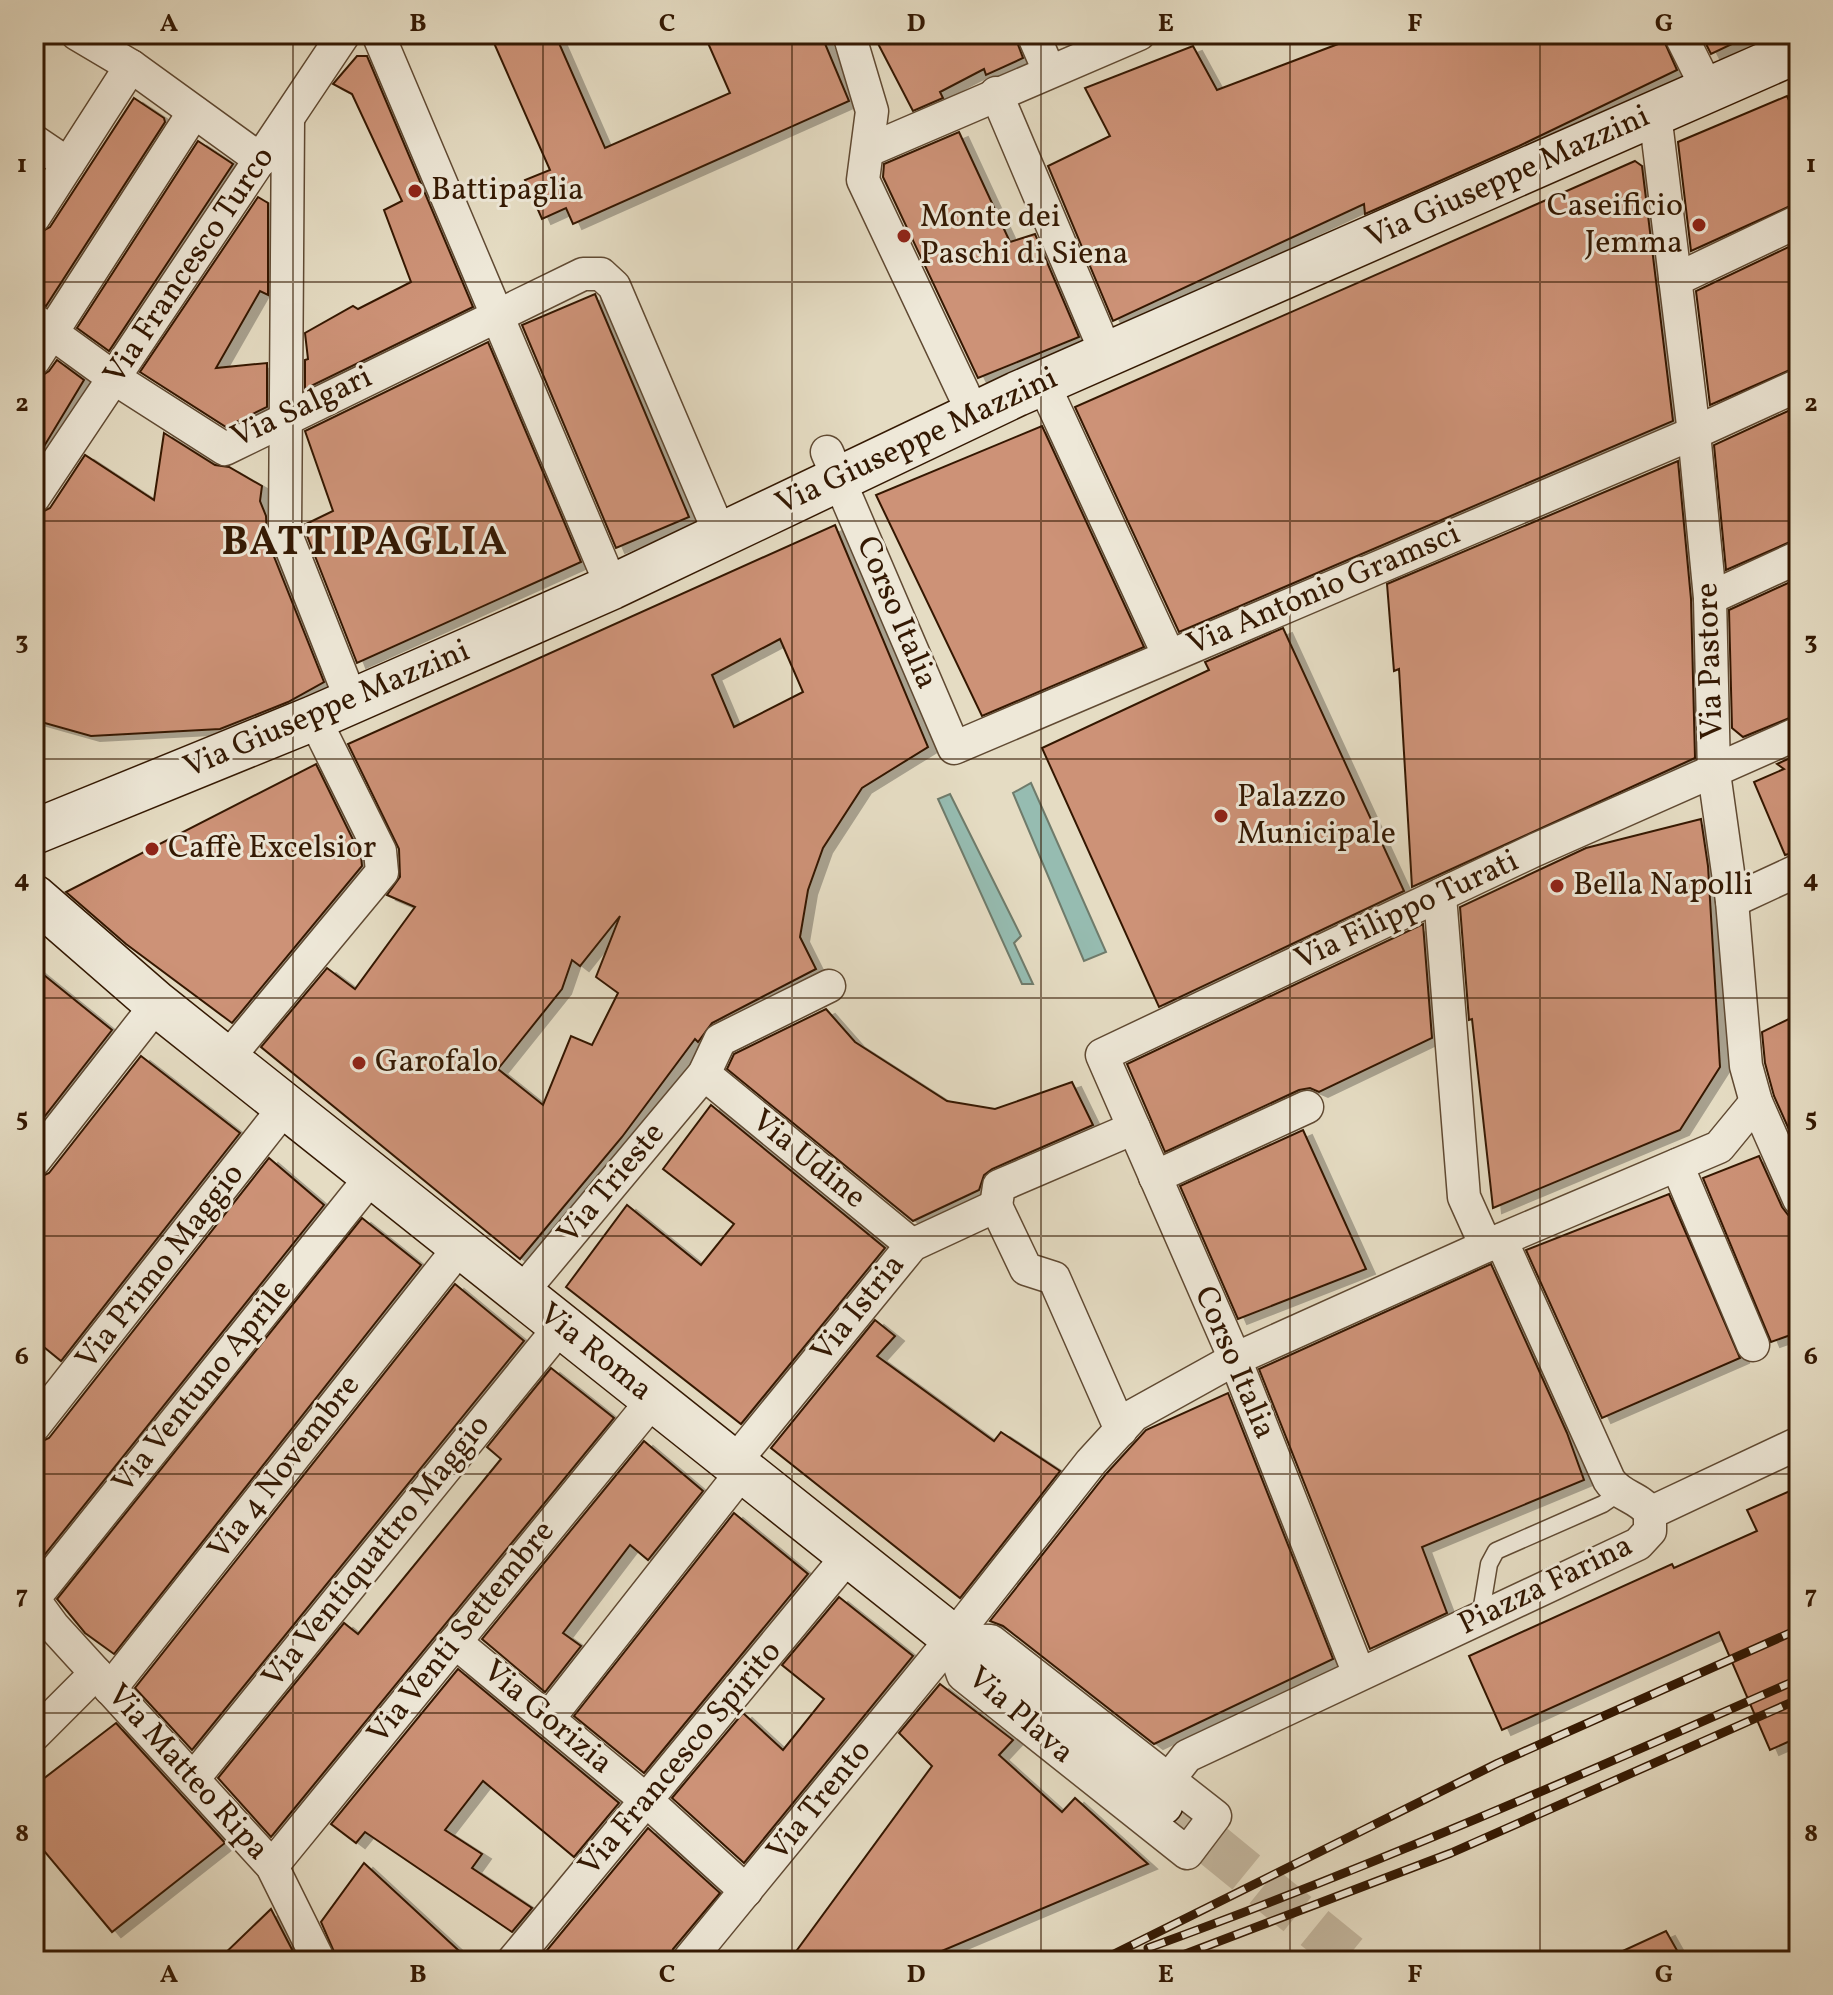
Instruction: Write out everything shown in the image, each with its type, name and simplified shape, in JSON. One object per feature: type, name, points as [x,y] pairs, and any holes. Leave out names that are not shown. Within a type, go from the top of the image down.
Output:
[{"type":"main road","name":"Via Giuseppe Mazzini","points":[[34,832],[333,710],[612,587],[720,534],[833,465],[974,415],[1799,50]]},
{"type":"main road","name":"Via Roma","points":[[34,897],[226,1060],[951,1640],[1165,1791]]},
{"type":"street","points":[[77,34],[131,66],[261,160]]},
{"type":"street","name":"Via Francesco Turco","points":[[34,496],[344,34]]},
{"type":"street","points":[[378,34],[612,587]]},
{"type":"street","points":[[849,34],[872,111],[863,180],[974,415]]},
{"type":"street","points":[[1033,34],[1049,71]]},
{"type":"street","points":[[869,150],[1139,34]]},
{"type":"street","points":[[1680,34],[1708,90]]},
{"type":"street","points":[[34,217],[131,66]]},
{"type":"street","points":[[996,93],[1107,355]]},
{"type":"street","points":[[34,360],[43,326],[194,112]]},
{"type":"street","name":"Via Pastore","points":[[1655,114],[1694,433],[1710,598],[1714,773],[1732,901],[1746,1066],[1756,1102],[1799,1199]]},
{"type":"street","points":[[226,1060],[382,872],[380,851],[333,710],[285,532],[288,120]]},
{"type":"street","points":[[34,141],[68,164]]},
{"type":"street","points":[[1675,280],[1799,221]]},
{"type":"street","name":"Via Salgari","points":[[114,378],[225,449],[583,274],[601,274],[614,286],[720,534]]},
{"type":"street","points":[[43,326],[114,378]]},
{"type":"street","points":[[1043,383],[1169,656]]},
{"type":"street","name":"Via Antonio Gramsci","points":[[954,748],[1694,433],[1799,385]]},
{"type":"street","name":"Corso Italia","points":[[833,465],[954,748]]},
{"type":"street","points":[[1710,598],[1799,557]]},
{"type":"street","name":"Via Filippo Turati","points":[[1102,1055],[1440,896],[1799,733]]},
{"type":"street","points":[[1732,901],[1799,870]]},
{"type":"street","points":[[1440,896],[1464,1197],[1494,1243],[1609,1480],[1619,1493],[1641,1503],[1650,1513]]},
{"type":"street","name":"Via Trieste","points":[[521,1293],[704,1074],[720,1040],[829,986]]},
{"type":"street","points":[[34,1161],[157,1004]]},
{"type":"street","name":"Corso Italia","points":[[1102,1055],[1235,1359],[1359,1674]]},
{"type":"street","name":"Via Udine","points":[[704,1074],[912,1245]]},
{"type":"street","points":[[951,1640],[1134,1415],[1235,1359],[1719,1147],[1756,1102]]},
{"type":"street","name":"Via Primo Maggio","points":[[34,1426],[60,1397],[285,1107]]},
{"type":"street","points":[[1155,1177],[1307,1107]]},
{"type":"street","points":[[1121,1430],[1054,1278],[1026,1269],[996,1206],[999,1186],[1134,1128]]},
{"type":"street","points":[[1677,1165],[1753,1345]]},
{"type":"street","name":"Via Ventuno Aprile","points":[[34,1599],[372,1176]]},
{"type":"street","name":"Via Istria","points":[[548,1719],[737,1468],[912,1245],[996,1206]]},
{"type":"street","name":"Via 4 Novembre","points":[[34,1735],[103,1681],[460,1247]]},
{"type":"street","name":"Via Ventiquattro Maggio","points":[[193,1779],[561,1326]]},
{"type":"street","name":"Via Venti Settembre","points":[[272,1866],[653,1400]]},
{"type":"street","name":"Piazza Farina","points":[[1359,1674],[1638,1544],[1650,1531],[1650,1513],[1799,1443]]},
{"type":"street","name":"Via Francesco Spirito","points":[[513,1961],[848,1556]]},
{"type":"street","name":"Via Matteo Ripa","points":[[34,1599],[103,1681],[272,1866],[319,1961]]},
{"type":"street","name":"Via Trento","points":[[688,1961],[951,1640]]},
{"type":"street","name":"Via Gorizia","points":[[455,1642],[646,1800],[746,1891]]},
{"type":"street","points":[[1165,1791],[1187,1756],[1359,1674]]},
{"type":"lane","points":[[1480,1618],[1489,1564],[1496,1551],[1603,1504],[1619,1493]]},
{"type":"water","points":[[1031,783],[1106,952],[1084,961],[1013,793]]},
{"type":"water","points":[[950,794],[1021,936],[1014,943],[1033,984],[1022,984],[938,799]]},
{"type":"building","points":[[490,34],[555,34],[605,148],[730,93],[704,34],[821,34],[849,101],[573,224],[566,208],[542,219],[525,180],[550,170]]},
{"type":"building","points":[[873,34],[1014,34],[1023,58],[986,75],[984,69],[940,92],[943,98],[913,111]]},
{"type":"building","points":[[1345,34],[1661,34],[1677,70],[1519,146],[1365,214],[1364,204],[1113,321],[1048,166],[1110,136],[1085,88],[1193,46],[1217,90],[1346,41]]},
{"type":"building","points":[[1701,34],[1753,34],[1711,54]]},
{"type":"building","name":"Battipaglia","points":[[357,56],[367,56],[473,307],[305,389],[305,360],[308,359],[305,333],[353,306],[358,309],[411,282],[384,210],[402,201],[352,94],[333,84]]},
{"type":"building","points":[[1787,96],[1799,122],[1799,202],[1691,251],[1678,142]]},
{"type":"building","points":[[134,98],[164,118],[165,122],[46,306],[34,301],[34,236],[50,227]]},
{"type":"building","points":[[959,132],[1010,242],[1035,234],[1079,337],[978,378],[883,177],[884,164]]},
{"type":"building","points":[[198,141],[233,164],[109,351],[77,328]]},
{"type":"building","points":[[1635,161],[1642,166],[1673,421],[1179,632],[1075,407]]},
{"type":"building","points":[[258,197],[268,203],[268,295],[260,291],[216,368],[267,363],[267,407],[226,427],[140,372]]},
{"type":"building","points":[[1799,242],[1799,366],[1710,405],[1696,291]]},
{"type":"building","points":[[595,294],[689,517],[616,548],[522,325]]},
{"type":"building","points":[[488,342],[581,562],[357,663],[304,528],[304,525],[333,511],[305,431]]},
{"type":"building","points":[[57,360],[84,380],[34,463],[34,381],[49,371]]},
{"type":"building","points":[[1799,406],[1799,538],[1726,570],[1714,445]]},
{"type":"building","points":[[1042,426],[1144,647],[982,716],[876,495]]},
{"type":"building","points":[[164,433],[215,465],[229,467],[262,486],[260,501],[266,516],[267,539],[324,682],[288,702],[220,729],[91,736],[34,720],[34,516],[50,508],[85,455],[154,500]]},
{"type":"building","points":[[1678,461],[1691,599],[1695,758],[1412,887],[1399,669],[1394,671],[1387,584]]},
{"type":"building","points":[[835,525],[928,747],[862,788],[823,848],[808,890],[800,937],[816,969],[712,1023],[698,1042],[695,1039],[622,1137],[520,1259],[261,1047],[327,968],[355,989],[415,907],[387,895],[400,877],[399,849],[348,744]],"holes":[[[780,639],[803,692],[734,727],[712,675]],[[620,916],[596,977],[618,993],[592,1045],[571,1036],[543,1105],[498,1069],[562,989],[572,960],[580,966]]]},
{"type":"building","points":[[1799,578],[1799,714],[1743,737],[1732,728],[1729,610]]},
{"type":"building","name":"Palazzo Municipale","points":[[1283,628],[1404,891],[1159,1007],[1042,748],[1209,670],[1205,662]]},
{"type":"building","points":[[1799,754],[1799,851],[1785,855],[1754,782],[1784,769],[1777,764]]},
{"type":"building","points":[[316,764],[361,856],[362,866],[232,1023],[126,944],[66,892]]},
{"type":"building","points":[[1701,819],[1708,866],[1720,1067],[1680,1130],[1493,1208],[1472,1019],[1469,1020],[1460,907],[1586,848]]},
{"type":"building","points":[[1423,924],[1432,1038],[1319,1092],[1310,1088],[1299,1090],[1165,1152],[1127,1064]]},
{"type":"building","points":[[34,967],[112,1030],[34,1130]]},
{"type":"building","points":[[826,1009],[855,1042],[947,1101],[995,1109],[1072,1082],[1093,1125],[992,1169],[984,1175],[979,1190],[913,1221],[727,1069],[734,1054]]},
{"type":"building","points":[[1799,1014],[1799,1152],[1774,1096],[1765,1063],[1762,1032]]},
{"type":"building","points":[[141,1056],[240,1133],[61,1361],[34,1339],[34,1180],[49,1173]]},
{"type":"building","points":[[711,1105],[885,1248],[741,1424],[566,1287],[627,1205],[701,1265],[734,1224],[663,1169]]},
{"type":"building","points":[[1303,1130],[1366,1269],[1238,1319],[1180,1186]]},
{"type":"building","points":[[1759,1156],[1782,1207],[1788,1215],[1799,1218],[1799,1332],[1771,1342],[1703,1178]]},
{"type":"building","points":[[269,1158],[324,1205],[34,1568],[34,1445],[49,1438]]},
{"type":"building","points":[[1669,1194],[1740,1358],[1602,1418],[1526,1250]]},
{"type":"building","points":[[362,1218],[421,1265],[114,1654],[85,1633],[57,1599]]},
{"type":"building","points":[[1491,1264],[1567,1433],[1584,1480],[1422,1547],[1447,1613],[1370,1649],[1259,1369]]},
{"type":"building","points":[[455,1284],[524,1341],[192,1750],[135,1688]]},
{"type":"building","points":[[875,1320],[895,1336],[877,1356],[994,1441],[1001,1432],[1060,1471],[960,1598],[771,1448]]},
{"type":"building","points":[[551,1368],[614,1418],[271,1837],[218,1778],[344,1623],[358,1634],[501,1459],[487,1447]]},
{"type":"building","points":[[1228,1393],[1333,1659],[1154,1744],[1003,1626],[990,1621],[1106,1474],[1146,1430]]},
{"type":"building","points":[[644,1441],[703,1491],[648,1560],[630,1545],[563,1633],[581,1646],[545,1692],[482,1639]]},
{"type":"building","points":[[1799,1487],[1799,1737],[1770,1750],[1719,1632],[1502,1730],[1469,1656],[1672,1564],[1674,1568],[1757,1531],[1747,1510]]},
{"type":"building","points":[[734,1513],[808,1574],[644,1773],[574,1716]]},
{"type":"building","points":[[839,1597],[913,1656],[744,1863],[672,1798],[743,1713],[783,1750],[824,1699],[782,1665]]},
{"type":"building","points":[[458,1669],[619,1803],[574,1857],[483,1781],[445,1830],[482,1854],[472,1868],[532,1908],[512,1932],[365,1832],[356,1843],[331,1824]]},
{"type":"building","points":[[940,1684],[1013,1740],[999,1755],[1062,1812],[1075,1798],[1148,1864],[918,1961],[789,1961],[932,1766],[899,1733]]},
{"type":"building","points":[[116,1723],[225,1843],[112,1932],[34,1839],[34,1786]]},
{"type":"building","points":[[648,1828],[720,1893],[673,1949],[669,1961],[538,1961]]},
{"type":"building","points":[[364,1863],[470,1961],[338,1961],[321,1922]]},
{"type":"building","points":[[271,1909],[298,1961],[217,1961]]},
{"type":"building","points":[[1666,1931],[1683,1961],[1601,1961]]},
{"type":"tunnel","points":[[1161,1803],[1355,1961]]},
{"type":"railway","points":[[1100,1961],[1498,1763],[1799,1629]]},
{"type":"railway","points":[[1148,1948],[1394,1853],[1799,1679]]},
{"type":"railway","points":[[1167,1961],[1451,1853],[1799,1699]]},
{"type":"place","name":"Battipaglia","points":[[415,191]]},
{"type":"place","name":"Caseificio Jemma","points":[[1699,225]]},
{"type":"place","name":"Monte dei Paschi di Siena","points":[[904,236]]},
{"type":"place","name":"Palazzo Municipale","points":[[1221,816]]},
{"type":"place","name":"Caffè Excelsior","points":[[152,849]]},
{"type":"place","name":"Bella Napolli","points":[[1557,886]]},
{"type":"place","name":"Garofalo","points":[[359,1063]]},
{"type":"district","name":"BATTIPAGLIA","points":[[365,544]]}]
